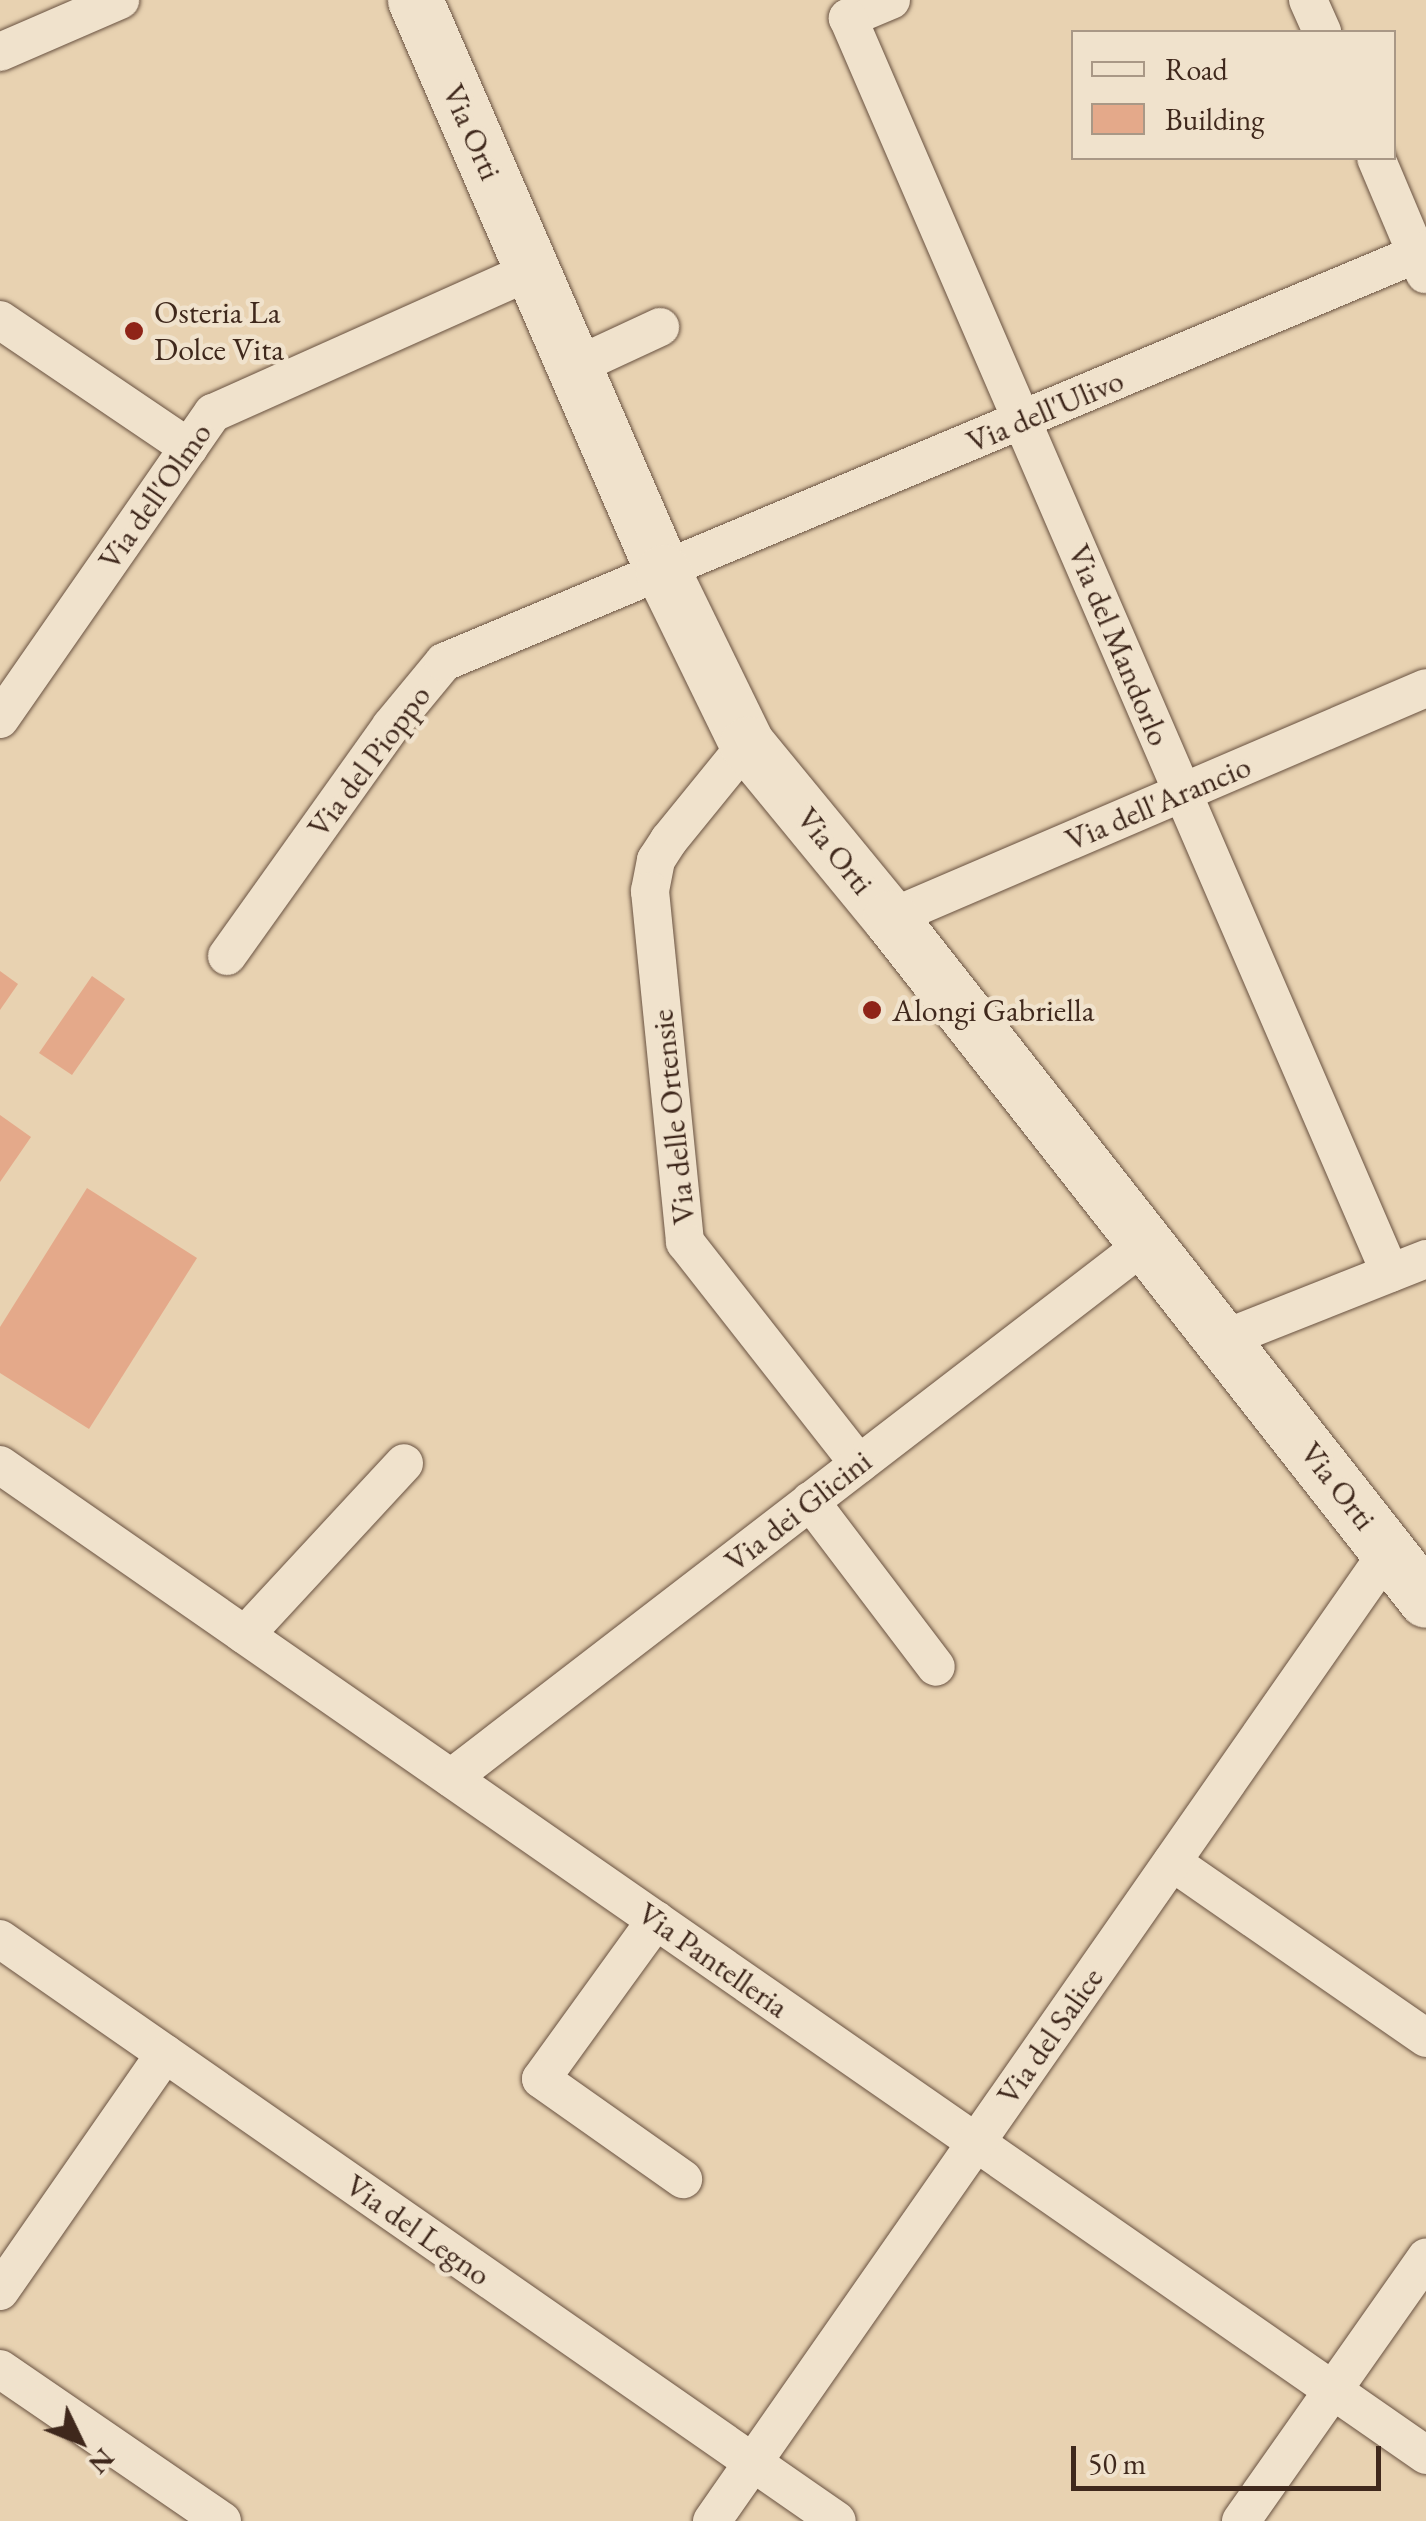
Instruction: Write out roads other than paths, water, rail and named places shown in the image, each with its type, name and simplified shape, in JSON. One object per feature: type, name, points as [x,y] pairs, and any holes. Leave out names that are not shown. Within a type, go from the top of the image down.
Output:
[{"type":"street","points":[[0,52],[120,0]]},
{"type":"street","name":"Via Orti","points":[[415,0],[664,572],[747,744],[1224,1339],[1426,1600]]},
{"type":"street","name":"Via del Mandorlo","points":[[891,0],[848,18],[1390,1273]]},
{"type":"street","points":[[1308,0],[1321,30]]},
{"type":"street","points":[[1377,160],[1423,260]]},
{"type":"street","name":"Via dell'Ulivo","points":[[664,572],[1022,420],[1423,260]]},
{"type":"street","name":"Via dell'Olmo","points":[[0,719],[214,413],[532,270]]},
{"type":"street","points":[[0,320],[189,448]]},
{"type":"street","points":[[574,367],[660,327]]},
{"type":"street","name":"Via del Pioppo","points":[[227,956],[391,726],[444,662],[664,572]]},
{"type":"street","name":"Via dell'Arancio","points":[[890,918],[1426,688]]},
{"type":"street","name":"Via delle Ortensie","points":[[747,744],[669,840],[656,860],[650,891],[685,1242],[859,1464]]},
{"type":"street","name":"Via dei Glicini","points":[[451,1778],[1144,1244]]},
{"type":"street","points":[[1224,1339],[1426,1259]]},
{"type":"street","points":[[245,1635],[404,1463]]},
{"type":"street","name":"Via Pantelleria","points":[[0,1465],[1426,2455]]},
{"type":"street","points":[[810,1502],[936,1666]]},
{"type":"street","name":"Via del Salice","points":[[712,2521],[1388,1552]]},
{"type":"street","points":[[1172,1862],[1426,2038]]},
{"type":"street","points":[[656,1920],[541,2079],[683,2179]]},
{"type":"street","name":"Via del Legno","points":[[0,1940],[837,2521]]},
{"type":"street","points":[[0,2290],[165,2054]]},
{"type":"street","points":[[1241,2521],[1426,2258]]},
{"type":"street","points":[[0,2369],[222,2521]]},
{"type":"place","name":"Osteria La Dolce Vita","points":[[134,331]]},
{"type":"place","name":"Alongi Gabriella","points":[[872,1010]]}]
